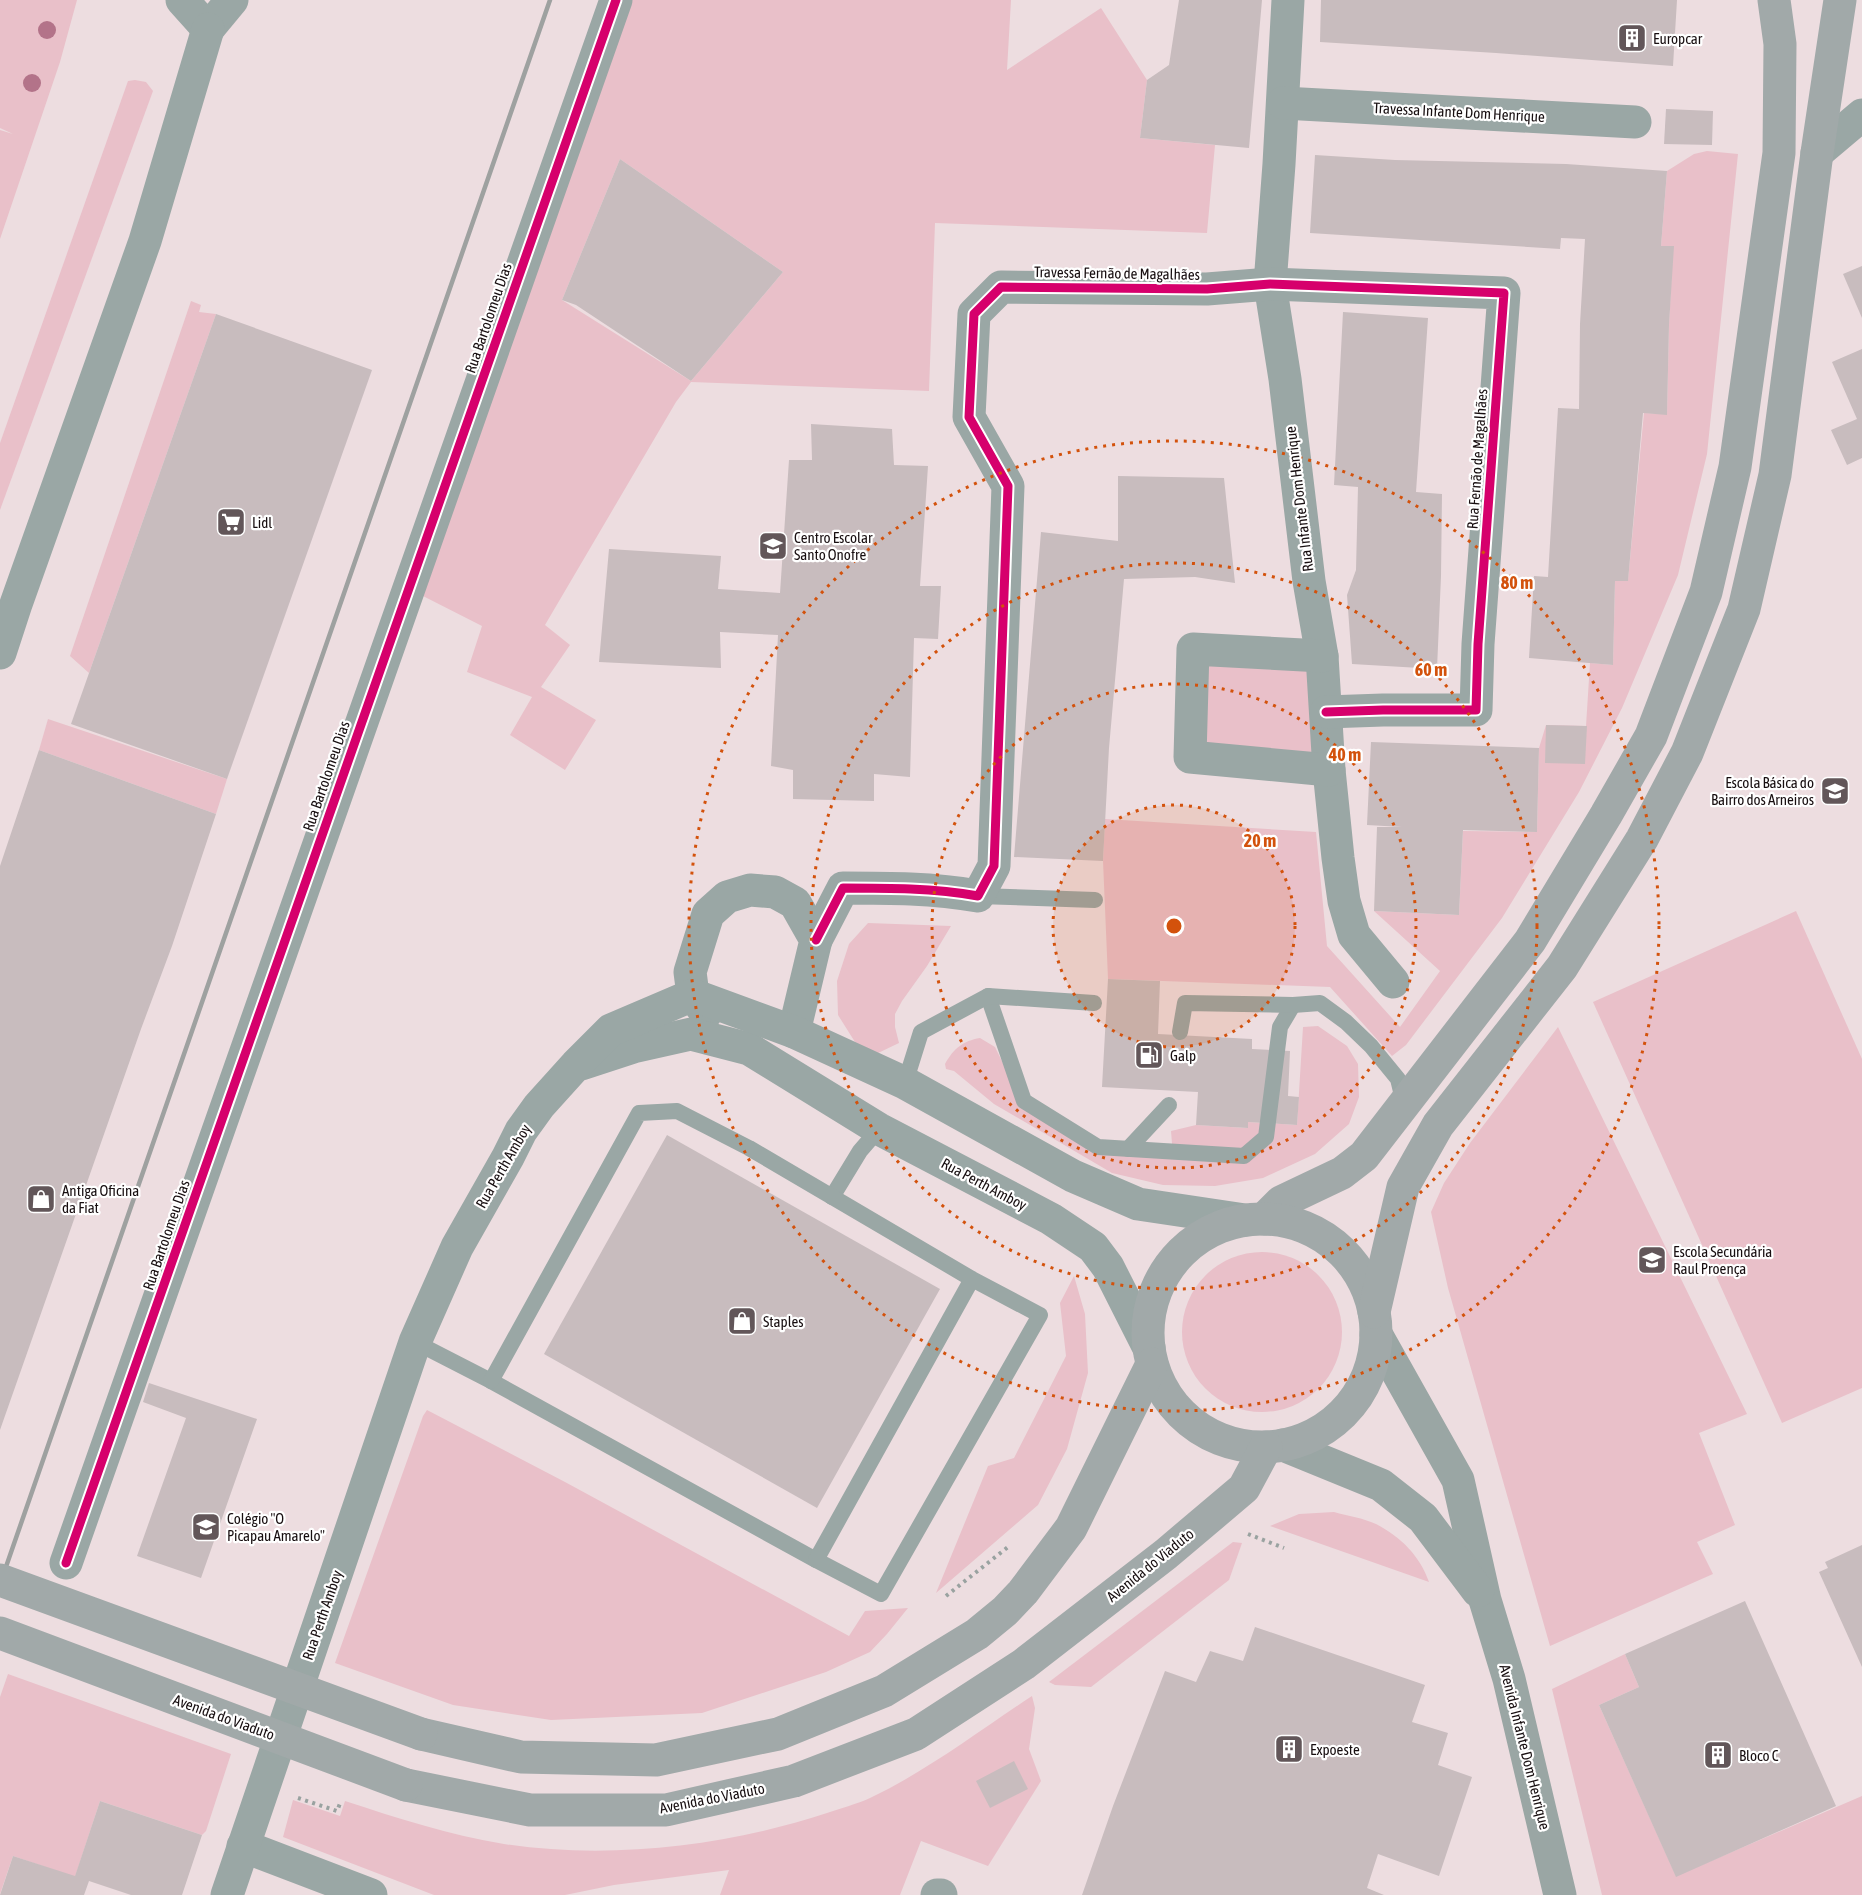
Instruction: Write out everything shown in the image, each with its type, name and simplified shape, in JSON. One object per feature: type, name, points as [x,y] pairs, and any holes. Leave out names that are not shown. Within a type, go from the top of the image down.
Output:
[{"type":"main road","points":[[1255,1220],[1281,1202],[1342,1173],[1364,1156],[1530,941],[1651,736],[1706,592],[1735,467],[1779,153],[1780,44],[1774,0]]},
{"type":"main road","points":[[1375,1323],[1368,1291],[1358,1271],[1344,1253],[1327,1239],[1307,1229],[1286,1222],[1255,1220],[1224,1225],[1203,1234],[1170,1264],[1151,1304],[1148,1326],[1150,1356],[1158,1382],[1180,1413],[1210,1435],[1228,1442],[1247,1446],[1274,1446],[1305,1439],[1324,1429],[1342,1415],[1367,1378],[1374,1356],[1375,1323],[1403,1187],[1438,1125],[1562,967],[1642,839],[1687,753],[1744,609],[1775,476],[1839,0]]},
{"type":"main road","name":"Avenida Infante Dom Henrique","points":[[1375,1323],[1458,1480],[1485,1600],[1509,1679],[1560,1895]]},
{"type":"main road","points":[[0,1580],[422,1734],[521,1757],[656,1760],[778,1734],[884,1691],[977,1634],[1005,1611],[1023,1592],[1071,1528],[1150,1356]]},
{"type":"main road","name":"Avenida Infante Dom Henrique","points":[[1274,1446],[1381,1485],[1423,1518],[1485,1600]]},
{"type":"main road","name":"Avenida do Viaduto","points":[[0,1633],[406,1785],[530,1810],[666,1810],[794,1781],[916,1734],[1024,1664],[1166,1554],[1244,1488],[1274,1446]]},
{"type":"street","points":[[182,0],[207,15]]},
{"type":"street","points":[[0,653],[145,241],[207,15],[232,0]]},
{"type":"street","name":"Rua Bartolomeu Dias","points":[[66,1563],[616,0]]},
{"type":"street","name":"Rua Infante Dom Henrique","points":[[1288,0],[1270,284],[1309,581],[1322,656],[1329,770],[1344,901],[1354,935],[1393,982]]},
{"type":"street","name":"Travessa Infante Dom Henrique","points":[[1283,103],[1635,122]]},
{"type":"street","points":[[1817,153],[1862,115]]},
{"type":"street","name":"Travessa Fernão de Magalhães","points":[[978,896],[994,866],[1008,486],[969,417],[974,314],[1001,287],[1207,289],[1270,284]]},
{"type":"street","name":"Rua Fernão de Magalhães","points":[[1270,284],[1504,293],[1478,645],[1476,711],[1326,712]]},
{"type":"street","points":[[1322,656],[1193,649],[1190,757],[1329,770]]},
{"type":"street","points":[[794,1032],[816,940],[843,888],[909,888],[978,896]]},
{"type":"street","points":[[730,1044],[693,995],[690,972],[708,914],[727,897],[750,890],[775,892],[795,903],[816,940]]},
{"type":"street","points":[[576,1065],[611,1030],[693,995],[794,1032],[905,1083],[1073,1176],[1138,1204],[1255,1220]]},
{"type":"street","name":"Rua Perth Amboy","points":[[227,1895],[415,1342],[457,1247],[508,1157],[520,1131],[576,1065],[633,1047],[691,1034],[749,1049],[879,1129],[1051,1219],[1093,1247],[1108,1267],[1150,1356]]},
{"type":"street","points":[[879,1129],[923,1105],[942,1103]]},
{"type":"street","points":[[243,1846],[371,1895]]},
{"type":"lane","points":[[978,896],[1095,900]]},
{"type":"lane","points":[[988,996],[1024,1101],[1098,1147],[1245,1156],[1266,1137],[1280,1027],[1293,1005]]},
{"type":"lane","points":[[905,1083],[921,1032],[988,996],[1094,1003]]},
{"type":"lane","points":[[1180,1032],[1185,1004],[1320,1003],[1346,1022],[1371,1046],[1398,1079],[1404,1105]]},
{"type":"lane","points":[[1128,1149],[1169,1105]]},
{"type":"lane","points":[[415,1342],[491,1381],[881,1594],[1040,1315],[972,1279],[749,1148],[677,1111],[639,1113],[491,1381]]},
{"type":"lane","points":[[832,1197],[860,1151],[879,1129]]},
{"type":"lane","points":[[816,1560],[972,1279]]},
{"type":"path","points":[[1239,1531],[1284,1548]]},
{"type":"path","points":[[946,1596],[1005,1548],[1015,1544]]},
{"type":"path","points":[[290,1795],[337,1811],[342,1796]]},
{"type":"shaded area","points":[[0,0],[77,0],[60,62],[0,239],[0,130],[13,134],[0,128]]},
{"type":"shaded area","points":[[626,0],[1011,0],[1007,70],[1101,8],[1147,80],[1140,138],[1215,145],[1207,233],[935,223],[929,391],[691,382],[676,402],[545,625],[570,645],[541,687],[596,720],[565,770],[510,735],[532,697],[467,672],[482,626],[421,595]],"holes":[[[620,159],[783,272],[691,381],[562,300]]]},
{"type":"shaded area","points":[[128,81],[146,82],[153,91],[0,510],[0,443]]},
{"type":"shaded area","points":[[1707,151],[1738,154],[1707,454],[1678,575],[1622,708],[1579,792],[1502,918],[1406,1045],[1392,1056],[1330,987],[1108,979],[1103,861],[1105,819],[1316,832],[1327,946],[1400,1027],[1440,971],[1374,911],[1459,915],[1463,831],[1537,832],[1539,748],[1546,725],[1586,726],[1590,663],[1613,665],[1615,581],[1628,580],[1644,413],[1667,414],[1673,246],[1661,246],[1667,171],[1694,154]]},
{"type":"shaded area","points":[[191,301],[201,305],[199,312],[216,314],[89,673],[70,656]]},
{"type":"shaded area","points":[[1193,649],[1322,656],[1329,770],[1190,757]]},
{"type":"shaded area","points":[[48,719],[227,779],[216,814],[39,750]]},
{"type":"shaded area","points":[[1796,911],[1862,1059],[1862,1388],[1782,1423],[1593,1002]]},
{"type":"shaded area","points":[[868,923],[951,926],[895,1014],[899,1043],[876,1054],[855,1042],[838,1015],[837,981],[849,944]]},
{"type":"shaded area","points":[[1318,1026],[1347,1046],[1358,1064],[1359,1097],[1349,1124],[1315,1154],[1263,1178],[1215,1186],[1163,1185],[1112,1173],[994,1104],[954,1071],[946,1069],[945,1064],[960,1046],[980,1038],[995,1047],[1023,1104],[1075,1136],[1173,1156],[1171,1131],[1196,1125],[1247,1128],[1248,1122],[1297,1125],[1303,1027]]},
{"type":"shaded area","points":[[1558,1027],[1747,1414],[1699,1433],[1735,1525],[1697,1542],[1713,1574],[1550,1646],[1448,1288],[1431,1212],[1444,1183],[1470,1143]]},
{"type":"shaded area","points":[[1262,1252],[1293,1258],[1318,1276],[1336,1301],[1342,1332],[1336,1363],[1318,1388],[1293,1406],[1262,1412],[1231,1406],[1206,1388],[1188,1363],[1182,1332],[1188,1301],[1206,1276],[1231,1258]]},
{"type":"shaded area","points":[[1074,1276],[1085,1314],[1088,1373],[1067,1449],[1038,1505],[936,1593],[988,1466],[1014,1458],[1066,1356],[1060,1303]]},
{"type":"shaded area","points":[[427,1410],[849,1636],[865,1611],[908,1608],[870,1652],[826,1672],[702,1713],[551,1720],[453,1705],[335,1663]]},
{"type":"shaded area","points":[[1334,1512],[1371,1522],[1394,1535],[1415,1556],[1429,1582],[1270,1526],[1299,1514]]},
{"type":"shaded area","points":[[1233,1542],[1242,1543],[1229,1580],[1091,1687],[1055,1685],[1049,1682]]},
{"type":"shaded area","points":[[1625,1654],[1639,1687],[1599,1705],[1676,1876],[1862,1796],[1862,1895],[1602,1895],[1552,1689]]},
{"type":"shaded area","points":[[8,1674],[231,1754],[206,1831],[202,1835],[100,1801],[75,1877],[13,1856],[0,1894],[0,1697]]},
{"type":"shaded area","points":[[1032,1696],[1035,1708],[1029,1749],[1041,1781],[988,1866],[921,1841],[900,1895],[720,1895],[729,1870],[614,1885],[565,1895],[434,1895],[283,1837],[293,1800],[340,1816],[345,1801],[464,1836],[544,1849],[626,1850],[709,1842],[789,1824],[870,1798],[932,1763]]},
{"type":"building","points":[[1179,0],[1262,0],[1249,148],[1140,138],[1147,80],[1169,65]]},
{"type":"building","points":[[1321,0],[1677,0],[1673,66],[1320,42]]},
{"type":"building","points":[[1666,109],[1713,111],[1712,145],[1664,144]]},
{"type":"building","points":[[1315,155],[1395,160],[1566,164],[1667,171],[1661,246],[1674,246],[1667,415],[1643,413],[1628,581],[1615,581],[1613,665],[1529,658],[1534,576],[1548,577],[1558,408],[1579,409],[1580,324],[1585,239],[1561,238],[1560,249],[1310,233]]},
{"type":"building","points":[[620,159],[783,272],[691,381],[576,305],[562,300]]},
{"type":"building","points":[[1862,266],[1862,318],[1843,274]]},
{"type":"building","points":[[1343,312],[1428,318],[1416,492],[1442,494],[1437,669],[1352,664],[1347,595],[1356,570],[1358,487],[1334,485]]},
{"type":"building","name":"Lidl","points":[[216,314],[372,370],[227,779],[71,724]]},
{"type":"building","points":[[1862,349],[1862,458],[1847,465],[1831,430],[1857,419],[1832,362]]},
{"type":"building","points":[[811,424],[892,429],[894,465],[928,466],[920,586],[941,586],[938,639],[914,638],[910,777],[874,774],[874,801],[793,799],[793,770],[771,766],[778,635],[720,632],[721,668],[599,662],[609,549],[721,556],[718,589],[780,593],[789,460],[812,460]]},
{"type":"building","points":[[1118,476],[1224,478],[1235,583],[1195,577],[1124,579],[1109,748],[1103,861],[1014,857],[1041,532],[1118,541]]},
{"type":"building","points":[[1546,725],[1587,726],[1585,764],[1545,763]]},
{"type":"building","points":[[1371,742],[1539,748],[1537,832],[1463,830],[1459,915],[1374,911],[1377,827],[1402,827],[1367,825]]},
{"type":"building","name":"Antiga Oficina da Fiat","points":[[39,750],[216,814],[172,946],[0,1430],[0,866]]},
{"type":"building","points":[[1108,979],[1160,981],[1158,1034],[1252,1039],[1252,1049],[1290,1051],[1288,1096],[1299,1097],[1297,1125],[1248,1122],[1248,1128],[1196,1125],[1198,1092],[1102,1087]]},
{"type":"building","name":"Staples","points":[[667,1135],[940,1289],[817,1508],[544,1354]]},
{"type":"building","points":[[149,1383],[257,1419],[201,1578],[137,1556],[186,1418],[143,1402]]},
{"type":"building","points":[[1862,1545],[1862,1667],[1819,1572],[1828,1568],[1825,1562]]},
{"type":"building","name":"Bloco C","points":[[1745,1601],[1836,1806],[1676,1877],[1599,1705],[1639,1687],[1625,1654]]},
{"type":"building","name":"Expoeste","points":[[1255,1627],[1425,1685],[1412,1722],[1448,1733],[1438,1765],[1472,1777],[1439,1876],[1378,1854],[1367,1888],[1384,1895],[1082,1895],[1113,1806],[1165,1671],[1196,1682],[1210,1651],[1243,1661]]},
{"type":"building","points":[[1014,1761],[1028,1789],[990,1808],[976,1781]]},
{"type":"building","points":[[100,1801],[202,1835],[182,1895],[131,1895],[89,1881],[84,1895],[0,1895],[13,1856],[75,1876]]},
{"type":"railway","points":[[0,1584],[550,0]]},
{"type":"cycle path","points":[[66,1563],[616,0]]},
{"type":"cycle path","points":[[816,940],[843,888],[894,888],[978,896],[994,866],[1008,486],[969,417],[974,314],[1001,287],[1207,289],[1270,284],[1504,293],[1478,644],[1476,710],[1326,712]]},
{"type":"place","name":"Europcar","points":[[1632,38]]},
{"type":"place","name":"Lidl","points":[[231,522]]},
{"type":"place","name":"Centro Escolar Santo Onofre","points":[[773,546]]},
{"type":"place","name":"Escola Básica do Bairro dos Arneiros","points":[[1835,791]]},
{"type":"place","name":"Galp","points":[[1149,1055]]},
{"type":"place","name":"Antiga Oficina da Fiat","points":[[41,1199]]},
{"type":"place","name":"Escola Secundária Raul Proença","points":[[1652,1260]]},
{"type":"place","name":"Staples","points":[[742,1321]]},
{"type":"place","name":"Colégio \"O Picapau Amarelo\"","points":[[206,1527]]},
{"type":"place","name":"Expoeste","points":[[1289,1749]]},
{"type":"place","name":"Bloco C","points":[[1718,1755]]}]
